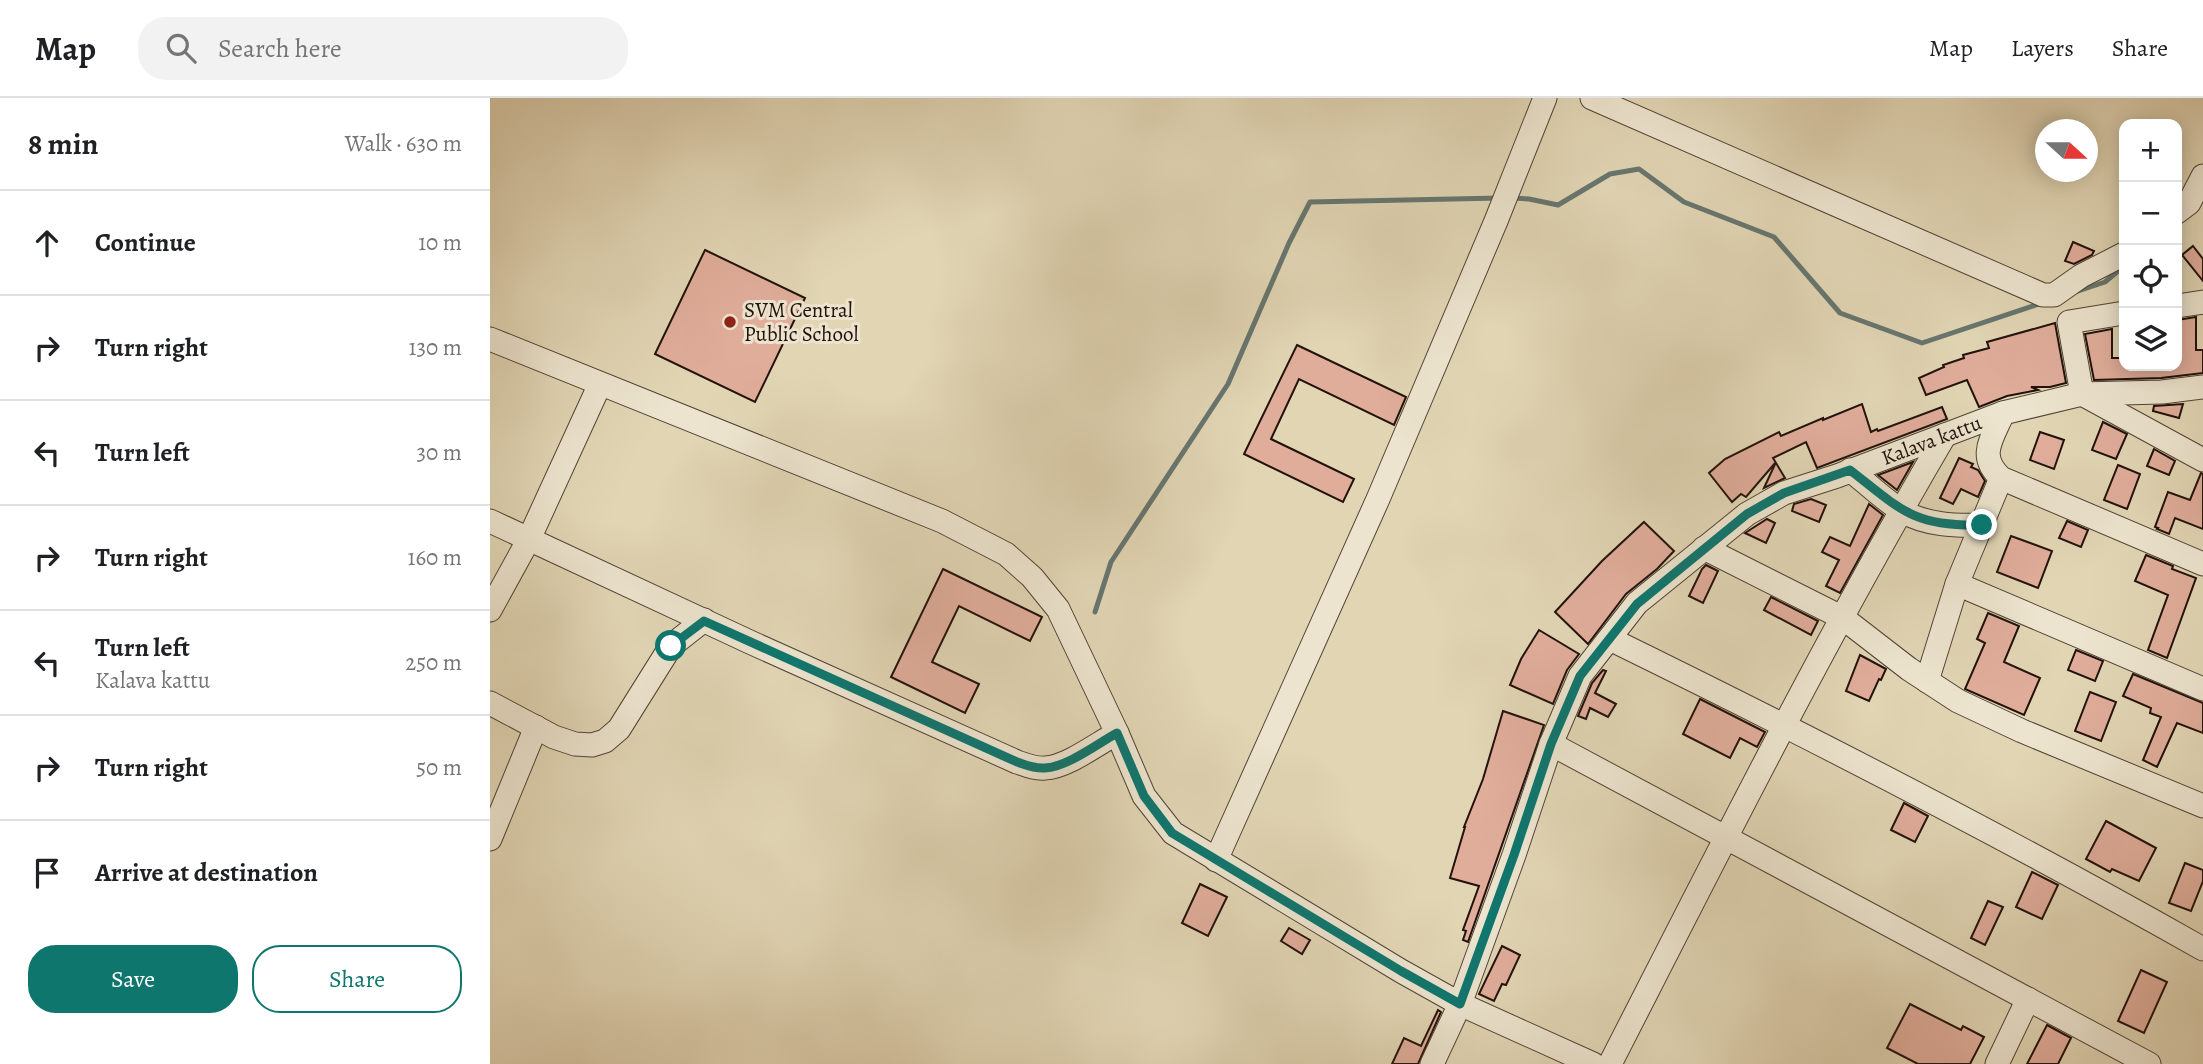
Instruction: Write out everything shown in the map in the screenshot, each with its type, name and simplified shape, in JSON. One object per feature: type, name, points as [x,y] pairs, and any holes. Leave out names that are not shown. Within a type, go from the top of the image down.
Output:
[{"type":"street","points":[[1216,860],[1378,499],[1545,98]]},
{"type":"street","points":[[1592,98],[2027,289],[2065,304],[2119,312]]},
{"type":"street","points":[[2182,208],[2189,203],[2203,176]]},
{"type":"street","points":[[2119,257],[2081,276],[2065,304],[2082,394],[2203,460]]},
{"type":"street","points":[[2182,305],[2203,302]]},
{"type":"street","points":[[490,339],[942,521],[1006,554],[1032,577],[1058,610],[1144,796],[1172,833],[1401,971],[1460,1004],[1578,1061]]},
{"type":"street","points":[[490,610],[529,539],[600,384]]},
{"type":"street","name":"Kalava kattu","points":[[1432,1064],[1460,1004],[1551,744],[1580,676],[1637,604],[1747,514],[1784,493],[2003,413],[2082,394],[2162,392],[2203,387]]},
{"type":"street","points":[[2003,413],[1987,457],[1990,466],[2001,478],[2203,564]]},
{"type":"street","points":[[1610,1064],[1726,837],[1901,510],[1945,435]]},
{"type":"street","points":[[1850,470],[1901,510],[1930,522],[1961,526],[1982,525]]},
{"type":"street","points":[[1927,681],[1957,584],[2001,478]]},
{"type":"street","points":[[490,521],[1017,762],[1036,768],[1047,768],[1063,763],[1117,733]]},
{"type":"street","points":[[1704,548],[1843,618],[1958,701],[2022,731],[2203,806]]},
{"type":"street","points":[[1957,584],[2203,688]]},
{"type":"street","points":[[490,703],[554,737],[575,744],[592,745],[605,741],[619,729],[671,646],[704,621]]},
{"type":"street","points":[[1609,639],[1786,725],[2203,949]]},
{"type":"street","points":[[490,839],[536,727]]},
{"type":"street","points":[[1551,744],[2149,1064]]},
{"type":"street","points":[[1997,1064],[2028,999]]},
{"type":"building","points":[[2073,242],[2094,251],[2092,255],[2074,264],[2065,261]]},
{"type":"building","points":[[2193,246],[2203,259],[2203,281],[2182,255]]},
{"type":"building","points":[[705,250],[805,298],[755,402],[655,354]]},
{"type":"building","points":[[2196,317],[2196,350],[2203,350],[2203,373],[2161,378],[2094,380],[2085,334],[2112,329],[2112,358],[2119,358],[2119,371],[2182,371],[2182,319]]},
{"type":"building","points":[[2055,323],[2066,383],[2050,387],[2031,387],[2038,390],[2007,396],[1979,407],[1967,380],[1926,395],[1919,378],[1944,367],[1943,365],[1964,358],[1963,355],[1989,348],[1987,342]]},
{"type":"building","points":[[1297,345],[1406,397],[1394,425],[1299,379],[1271,439],[1354,479],[1343,502],[1244,454]]},
{"type":"building","points":[[1862,404],[1871,432],[1942,407],[1947,419],[1817,468],[1806,442],[1773,458],[1776,462],[1746,497],[1741,494],[1732,502],[1709,473],[1725,459],[1779,432],[1781,436]]},
{"type":"building","points":[[2183,404],[2179,418],[2153,411],[2154,406]]},
{"type":"building","points":[[2103,422],[2127,434],[2116,459],[2092,450]]},
{"type":"building","points":[[2040,432],[2064,440],[2054,469],[2030,460]]},
{"type":"building","points":[[2154,449],[2175,461],[2169,475],[2147,466]]},
{"type":"building","points":[[1959,458],[1973,464],[1971,467],[1978,470],[1985,481],[1978,497],[1961,489],[1953,504],[1940,498]]},
{"type":"building","points":[[1913,462],[1897,490],[1878,475]]},
{"type":"building","points":[[1776,463],[1785,478],[1764,488]]},
{"type":"building","points":[[2118,465],[2140,474],[2127,509],[2104,500]]},
{"type":"building","points":[[2201,473],[2203,529],[2175,518],[2169,534],[2157,529],[2155,527],[2168,492],[2190,500]]},
{"type":"building","points":[[1811,499],[1826,505],[1819,522],[1792,511],[1794,504]]},
{"type":"building","points":[[1869,504],[1883,515],[1840,593],[1826,586],[1839,560],[1822,552],[1830,537],[1850,546]]},
{"type":"building","points":[[1767,519],[1775,523],[1766,543],[1745,533]]},
{"type":"building","points":[[2067,521],[2088,530],[2081,547],[2059,538]]},
{"type":"building","points":[[1644,522],[1674,551],[1626,594],[1588,644],[1555,612],[1602,561]]},
{"type":"building","points":[[2011,536],[2052,551],[2038,588],[1997,572]]},
{"type":"building","points":[[2146,555],[2196,578],[2167,658],[2148,650],[2168,595],[2135,581]]},
{"type":"building","points":[[1706,565],[1718,571],[1703,603],[1689,596]]},
{"type":"building","points":[[943,569],[1042,617],[1030,641],[959,606],[932,662],[979,684],[965,713],[891,677]]},
{"type":"building","points":[[1771,597],[1818,621],[1811,635],[1764,610]]},
{"type":"building","points":[[1988,613],[2019,626],[2004,662],[2040,678],[2024,715],[1965,689],[1985,643],[1977,639]]},
{"type":"building","points":[[1539,630],[1579,654],[1567,670],[1553,704],[1510,685],[1521,659]]},
{"type":"building","points":[[2076,650],[2103,661],[2095,681],[2068,670]]},
{"type":"building","points":[[1860,655],[1886,669],[1869,701],[1846,691]]},
{"type":"building","points":[[1603,670],[1606,671],[1595,693],[1616,704],[1608,717],[1590,708],[1586,719],[1578,716],[1592,683]]},
{"type":"building","points":[[2133,674],[2203,703],[2203,733],[2177,723],[2157,767],[2143,760],[2161,717],[2150,713],[2151,708],[2123,696]]},
{"type":"building","points":[[2090,692],[2116,702],[2101,741],[2075,731]]},
{"type":"building","points":[[1700,699],[1765,732],[1757,747],[1740,738],[1730,758],[1683,734]]},
{"type":"building","points":[[1503,711],[1544,725],[1468,942],[1463,940],[1466,931],[1463,930],[1479,886],[1450,878]]},
{"type":"building","points":[[1904,803],[1928,816],[1915,842],[1891,830]]},
{"type":"building","points":[[2106,821],[2156,848],[2139,881],[2112,869],[2110,872],[2086,859]]},
{"type":"building","points":[[2185,863],[2203,870],[2203,881],[2191,911],[2169,903]]},
{"type":"building","points":[[2032,872],[2058,885],[2042,919],[2016,907]]},
{"type":"building","points":[[1200,884],[1227,897],[1208,936],[1182,923]]},
{"type":"building","points":[[1988,901],[2003,907],[1985,945],[1971,938]]},
{"type":"building","points":[[1289,928],[1310,940],[1302,954],[1281,941]]},
{"type":"building","points":[[1502,946],[1520,955],[1506,985],[1502,984],[1494,1001],[1479,994]]},
{"type":"building","points":[[2141,970],[2167,982],[2144,1033],[2118,1021]]},
{"type":"building","points":[[1910,1004],[1961,1030],[1963,1026],[1984,1037],[1970,1064],[1918,1064],[1887,1048]]},
{"type":"building","points":[[1438,1010],[1441,1012],[1418,1064],[1392,1064],[1404,1038],[1421,1046]]},
{"type":"building","points":[[2047,1025],[2071,1038],[2058,1064],[2027,1064]]},
{"type":"waterway","points":[[1513,198],[1558,205],[1610,174],[1639,169],[1684,202],[1774,237],[1840,313],[1922,343],[2042,303]]},
{"type":"waterway","points":[[1095,612],[1111,562],[1228,384],[1289,243],[1310,202],[1500,198]]},
{"type":"waterway","points":[[2075,292],[2105,282],[2119,270]]},
{"type":"place","name":"SVM Central Public School","points":[[730,322]]},
{"type":"route","points":[[671,646],[704,621],[1017,762],[1036,768],[1063,763],[1117,733],[1144,796],[1172,833],[1460,1004],[1551,744],[1580,676],[1637,604],[1747,514],[1784,493],[1850,470],[1901,510],[1917,518],[1961,526],[1982,525]]}]
